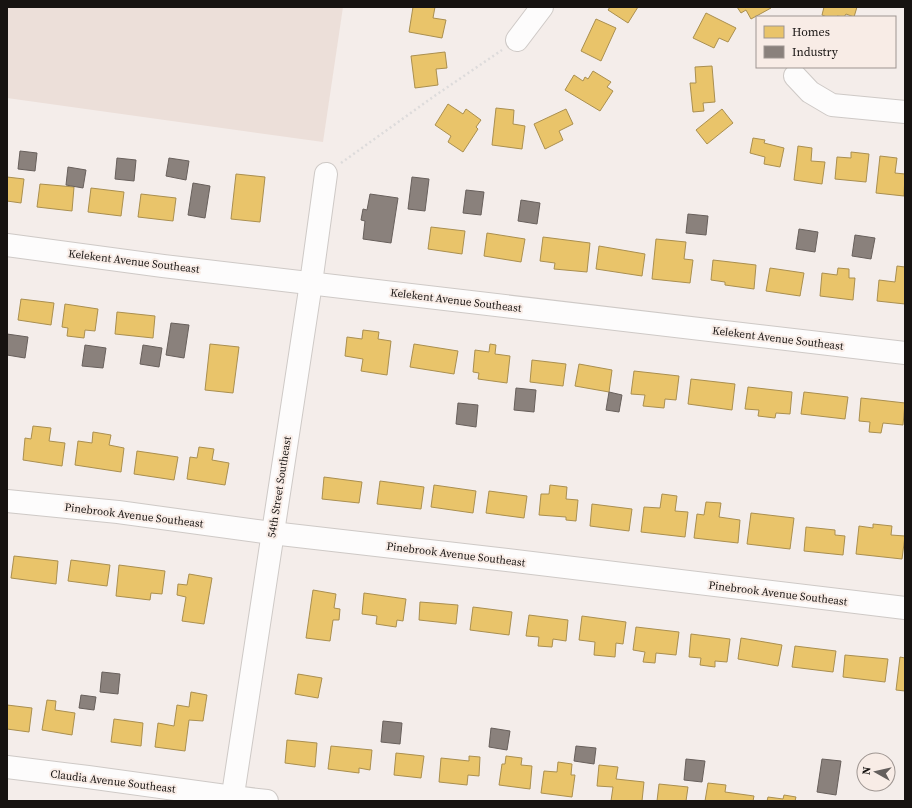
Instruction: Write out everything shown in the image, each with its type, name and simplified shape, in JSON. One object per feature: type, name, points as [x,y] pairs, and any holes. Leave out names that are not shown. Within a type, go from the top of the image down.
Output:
[{"type":"street","points":[[517,40],[542,7]]},
{"type":"street","points":[[796,76],[810,92],[832,105],[905,112]]},
{"type":"street","name":"54th Street Southeast","points":[[232,799],[311,282],[326,174]]},
{"type":"street","name":"Kelekent Avenue Southeast","points":[[7,245],[163,266],[311,282],[905,353]]},
{"type":"street","name":"Pinebrook Avenue Southeast","points":[[7,501],[118,512],[272,533],[905,608]]},
{"type":"street","name":"Claudia Avenue Southeast","points":[[7,767],[146,784],[232,799],[267,801]]},
{"type":"path","points":[[326,174],[517,40]]},
{"type":"shaded area","points":[[7,7],[343,7],[323,142],[7,98]]},
{"type":"building: Homes","points":[[413,7],[435,7],[433,18],[446,20],[442,38],[409,32]]},
{"type":"building: Homes","points":[[610,7],[638,7],[628,23],[608,10]]},
{"type":"building: Homes","points":[[737,7],[771,7],[751,19],[746,10],[741,13]]},
{"type":"building: Homes","points":[[824,7],[857,7],[854,16],[846,14],[845,16],[822,15]]},
{"type":"building: Homes","points":[[706,13],[736,28],[728,42],[719,38],[714,48],[693,38]]},
{"type":"building: Homes","points":[[596,19],[616,28],[601,61],[581,51]]},
{"type":"building: Homes","points":[[445,52],[447,68],[436,69],[438,85],[415,88],[411,56]]},
{"type":"building: Homes","points":[[712,66],[715,102],[703,103],[704,111],[693,112],[690,83],[696,83],[695,67]]},
{"type":"building: Homes","points":[[593,71],[611,82],[607,87],[613,91],[600,111],[565,90],[574,75],[583,81],[585,77],[588,79]]},
{"type":"building: Homes","points":[[448,104],[463,114],[466,109],[481,120],[476,127],[478,129],[463,152],[448,142],[451,136],[435,125]]},
{"type":"building: Homes","points":[[496,108],[514,110],[513,124],[525,126],[522,149],[492,145]]},
{"type":"building: Homes","points":[[566,109],[573,124],[559,131],[563,140],[545,149],[534,124]]},
{"type":"building: Homes","points":[[722,109],[733,123],[707,144],[696,130]]},
{"type":"building: Homes","points":[[753,138],[765,140],[764,143],[784,148],[780,167],[764,164],[765,157],[750,153]]},
{"type":"building: Homes","points":[[798,146],[812,148],[811,161],[825,162],[822,184],[794,180]]},
{"type":"building: Homes","points":[[851,152],[869,154],[866,182],[835,179],[837,157],[851,158]]},
{"type":"building: Homes","points":[[880,156],[897,158],[895,173],[905,174],[904,196],[876,193]]},
{"type":"building: Homes","points":[[236,174],[265,177],[260,222],[231,219]]},
{"type":"building: Homes","points":[[7,177],[24,179],[21,203],[7,201]]},
{"type":"building: Homes","points":[[40,184],[74,187],[72,211],[37,207]]},
{"type":"building: Homes","points":[[91,188],[124,192],[121,216],[88,212]]},
{"type":"building: Homes","points":[[141,194],[176,198],[173,221],[138,217]]},
{"type":"building: Homes","points":[[431,227],[465,231],[462,254],[428,249]]},
{"type":"building: Homes","points":[[487,233],[525,239],[521,262],[484,256]]},
{"type":"building: Homes","points":[[543,237],[590,243],[587,272],[554,269],[555,263],[540,261]]},
{"type":"building: Homes","points":[[656,239],[686,242],[684,259],[693,260],[690,283],[652,279]]},
{"type":"building: Homes","points":[[599,246],[645,254],[642,276],[596,269]]},
{"type":"building: Homes","points":[[713,260],[756,265],[754,289],[725,285],[725,282],[711,280]]},
{"type":"building: Homes","points":[[897,266],[905,267],[905,304],[877,301],[879,280],[895,282]]},
{"type":"building: Homes","points":[[770,268],[804,273],[800,296],[766,291]]},
{"type":"building: Homes","points":[[838,268],[849,269],[849,278],[855,278],[853,300],[820,296],[822,273],[837,275]]},
{"type":"building: Homes","points":[[21,299],[54,303],[51,325],[18,320]]},
{"type":"building: Homes","points":[[65,304],[98,309],[95,331],[85,330],[84,338],[67,336],[68,328],[62,327]]},
{"type":"building: Homes","points":[[117,312],[155,316],[153,338],[115,334]]},
{"type":"building: Homes","points":[[363,330],[379,332],[378,339],[391,341],[387,375],[361,371],[363,359],[345,356],[347,337],[362,339]]},
{"type":"building: Homes","points":[[210,344],[239,347],[233,393],[205,390]]},
{"type":"building: Homes","points":[[414,344],[458,351],[454,374],[410,367]]},
{"type":"building: Homes","points":[[490,344],[496,345],[495,354],[510,356],[507,383],[478,379],[479,373],[473,372],[475,350],[489,352]]},
{"type":"building: Homes","points":[[532,360],[566,364],[563,386],[530,382]]},
{"type":"building: Homes","points":[[579,364],[612,370],[609,392],[575,386]]},
{"type":"building: Homes","points":[[634,371],[679,376],[676,400],[665,399],[664,408],[643,406],[645,395],[631,394]]},
{"type":"building: Homes","points":[[691,379],[735,384],[732,410],[688,404]]},
{"type":"building: Homes","points":[[748,387],[792,392],[790,414],[776,413],[775,418],[758,416],[759,410],[745,409]]},
{"type":"building: Homes","points":[[804,392],[848,397],[845,419],[801,414]]},
{"type":"building: Homes","points":[[861,398],[905,403],[903,425],[883,423],[881,433],[869,432],[870,422],[859,421]]},
{"type":"building: Homes","points":[[33,426],[51,428],[49,441],[65,443],[62,466],[23,460],[25,438],[31,439]]},
{"type":"building: Homes","points":[[93,432],[111,435],[109,445],[124,448],[121,472],[75,465],[78,441],[92,443]]},
{"type":"building: Homes","points":[[199,447],[214,449],[212,460],[229,463],[225,485],[187,479],[190,457],[197,458]]},
{"type":"building: Homes","points":[[137,451],[178,457],[174,480],[134,474]]},
{"type":"building: Homes","points":[[324,477],[362,482],[359,503],[322,499]]},
{"type":"building: Homes","points":[[380,481],[424,487],[421,509],[377,504]]},
{"type":"building: Homes","points":[[434,485],[476,491],[473,513],[431,507]]},
{"type":"building: Homes","points":[[550,485],[567,487],[566,499],[578,500],[576,521],[566,520],[566,517],[539,515],[541,494],[549,494]]},
{"type":"building: Homes","points":[[489,491],[527,496],[524,518],[486,513]]},
{"type":"building: Homes","points":[[662,494],[677,496],[675,511],[688,512],[685,537],[641,532],[644,507],[660,508]]},
{"type":"building: Homes","points":[[706,502],[721,503],[719,517],[740,520],[738,543],[694,538],[697,514],[704,515]]},
{"type":"building: Homes","points":[[592,504],[632,509],[629,531],[590,526]]},
{"type":"building: Homes","points":[[751,513],[794,518],[790,549],[747,544]]},
{"type":"building: Homes","points":[[873,524],[892,526],[891,535],[905,536],[902,559],[856,554],[859,526],[873,528]]},
{"type":"building: Homes","points":[[806,527],[835,530],[835,535],[845,536],[843,555],[804,551]]},
{"type":"building: Homes","points":[[14,556],[58,561],[56,584],[11,578]]},
{"type":"building: Homes","points":[[71,560],[110,565],[107,586],[68,581]]},
{"type":"building: Homes","points":[[119,565],[165,571],[162,594],[151,593],[150,600],[116,596]]},
{"type":"building: Homes","points":[[189,574],[212,578],[204,624],[182,621],[186,597],[177,595],[178,584],[187,585]]},
{"type":"building: Homes","points":[[313,590],[336,594],[334,608],[340,609],[339,620],[333,620],[330,641],[306,638]]},
{"type":"building: Homes","points":[[364,593],[406,599],[403,621],[397,620],[396,627],[376,624],[377,616],[362,614]]},
{"type":"building: Homes","points":[[420,602],[458,605],[456,624],[419,620]]},
{"type":"building: Homes","points":[[473,607],[512,612],[509,635],[470,630]]},
{"type":"building: Homes","points":[[529,615],[568,620],[566,641],[553,639],[552,647],[538,646],[539,637],[526,636]]},
{"type":"building: Homes","points":[[582,616],[626,622],[623,644],[616,643],[615,657],[594,655],[595,642],[579,640]]},
{"type":"building: Homes","points":[[636,627],[679,632],[676,655],[656,653],[655,663],[643,662],[645,652],[633,650]]},
{"type":"building: Homes","points":[[691,634],[730,639],[727,662],[715,661],[715,667],[700,665],[701,658],[689,657]]},
{"type":"building: Homes","points":[[741,638],[782,645],[778,666],[738,659]]},
{"type":"building: Homes","points":[[795,646],[836,651],[833,672],[792,667]]},
{"type":"building: Homes","points":[[845,655],[888,659],[885,682],[843,677]]},
{"type":"building: Homes","points":[[900,657],[905,658],[905,691],[896,690]]},
{"type":"building: Homes","points":[[298,674],[322,678],[318,698],[295,694]]},
{"type":"building: Homes","points":[[191,692],[207,695],[203,721],[189,720],[185,751],[155,747],[158,723],[174,726],[177,705],[189,707]]},
{"type":"building: Homes","points":[[47,700],[56,701],[55,710],[75,713],[72,735],[42,730]]},
{"type":"building: Homes","points":[[7,705],[32,708],[29,732],[7,729]]},
{"type":"building: Homes","points":[[114,719],[143,723],[141,746],[111,742]]},
{"type":"building: Homes","points":[[287,740],[317,743],[315,767],[285,763]]},
{"type":"building: Homes","points":[[331,746],[372,750],[370,770],[359,768],[359,773],[328,769]]},
{"type":"building: Homes","points":[[396,753],[424,756],[421,778],[394,775]]},
{"type":"building: Homes","points":[[469,756],[480,757],[479,776],[468,775],[467,785],[439,782],[441,758],[469,761]]},
{"type":"building: Homes","points":[[506,756],[522,758],[521,765],[532,766],[530,789],[499,785],[502,764],[505,764]]},
{"type":"building: Homes","points":[[558,762],[572,764],[571,775],[575,775],[572,797],[541,793],[544,771],[557,772]]},
{"type":"building: Homes","points":[[599,765],[618,767],[616,779],[644,782],[642,801],[611,801],[613,787],[597,786]]},
{"type":"building: Homes","points":[[708,783],[726,785],[725,792],[754,796],[753,801],[705,801]]},
{"type":"building: Homes","points":[[659,784],[688,787],[686,801],[657,801]]},
{"type":"building: Homes","points":[[784,795],[796,797],[795,801],[767,801],[768,797],[783,799]]},
{"type":"building: Industry","points":[[20,151],[37,153],[35,171],[18,169]]},
{"type":"building: Industry","points":[[117,158],[136,160],[134,181],[115,179]]},
{"type":"building: Industry","points":[[169,158],[189,161],[186,180],[166,176]]},
{"type":"building: Industry","points":[[68,167],[86,170],[83,188],[66,185]]},
{"type":"building: Industry","points":[[412,177],[429,179],[425,211],[408,209]]},
{"type":"building: Industry","points":[[193,183],[210,186],[205,218],[188,215]]},
{"type":"building: Industry","points":[[466,190],[484,192],[481,215],[463,213]]},
{"type":"building: Industry","points":[[370,194],[398,198],[391,243],[363,239],[365,221],[361,220],[363,209],[367,210]]},
{"type":"building: Industry","points":[[521,200],[540,203],[537,224],[518,221]]},
{"type":"building: Industry","points":[[688,214],[708,216],[706,235],[686,233]]},
{"type":"building: Industry","points":[[799,229],[818,232],[815,252],[796,249]]},
{"type":"building: Industry","points":[[855,235],[875,238],[871,259],[852,256]]},
{"type":"building: Industry","points":[[171,323],[189,325],[184,358],[166,355]]},
{"type":"building: Industry","points":[[7,334],[28,337],[25,358],[7,355]]},
{"type":"building: Industry","points":[[85,345],[106,348],[103,368],[82,366]]},
{"type":"building: Industry","points":[[143,345],[162,348],[159,367],[140,364]]},
{"type":"building: Industry","points":[[516,388],[536,390],[534,412],[514,410]]},
{"type":"building: Industry","points":[[609,392],[622,395],[619,412],[606,410]]},
{"type":"building: Industry","points":[[458,403],[478,405],[476,427],[456,424]]},
{"type":"building: Industry","points":[[102,672],[120,674],[118,694],[100,692]]},
{"type":"building: Industry","points":[[81,695],[96,697],[94,710],[79,708]]},
{"type":"building: Industry","points":[[383,721],[402,723],[400,744],[381,742]]},
{"type":"building: Industry","points":[[491,728],[510,731],[507,750],[489,747]]},
{"type":"building: Industry","points":[[576,746],[596,748],[594,764],[574,761]]},
{"type":"building: Industry","points":[[686,759],[705,761],[702,782],[684,780]]},
{"type":"building: Industry","points":[[822,759],[841,761],[836,795],[817,792]]}]
